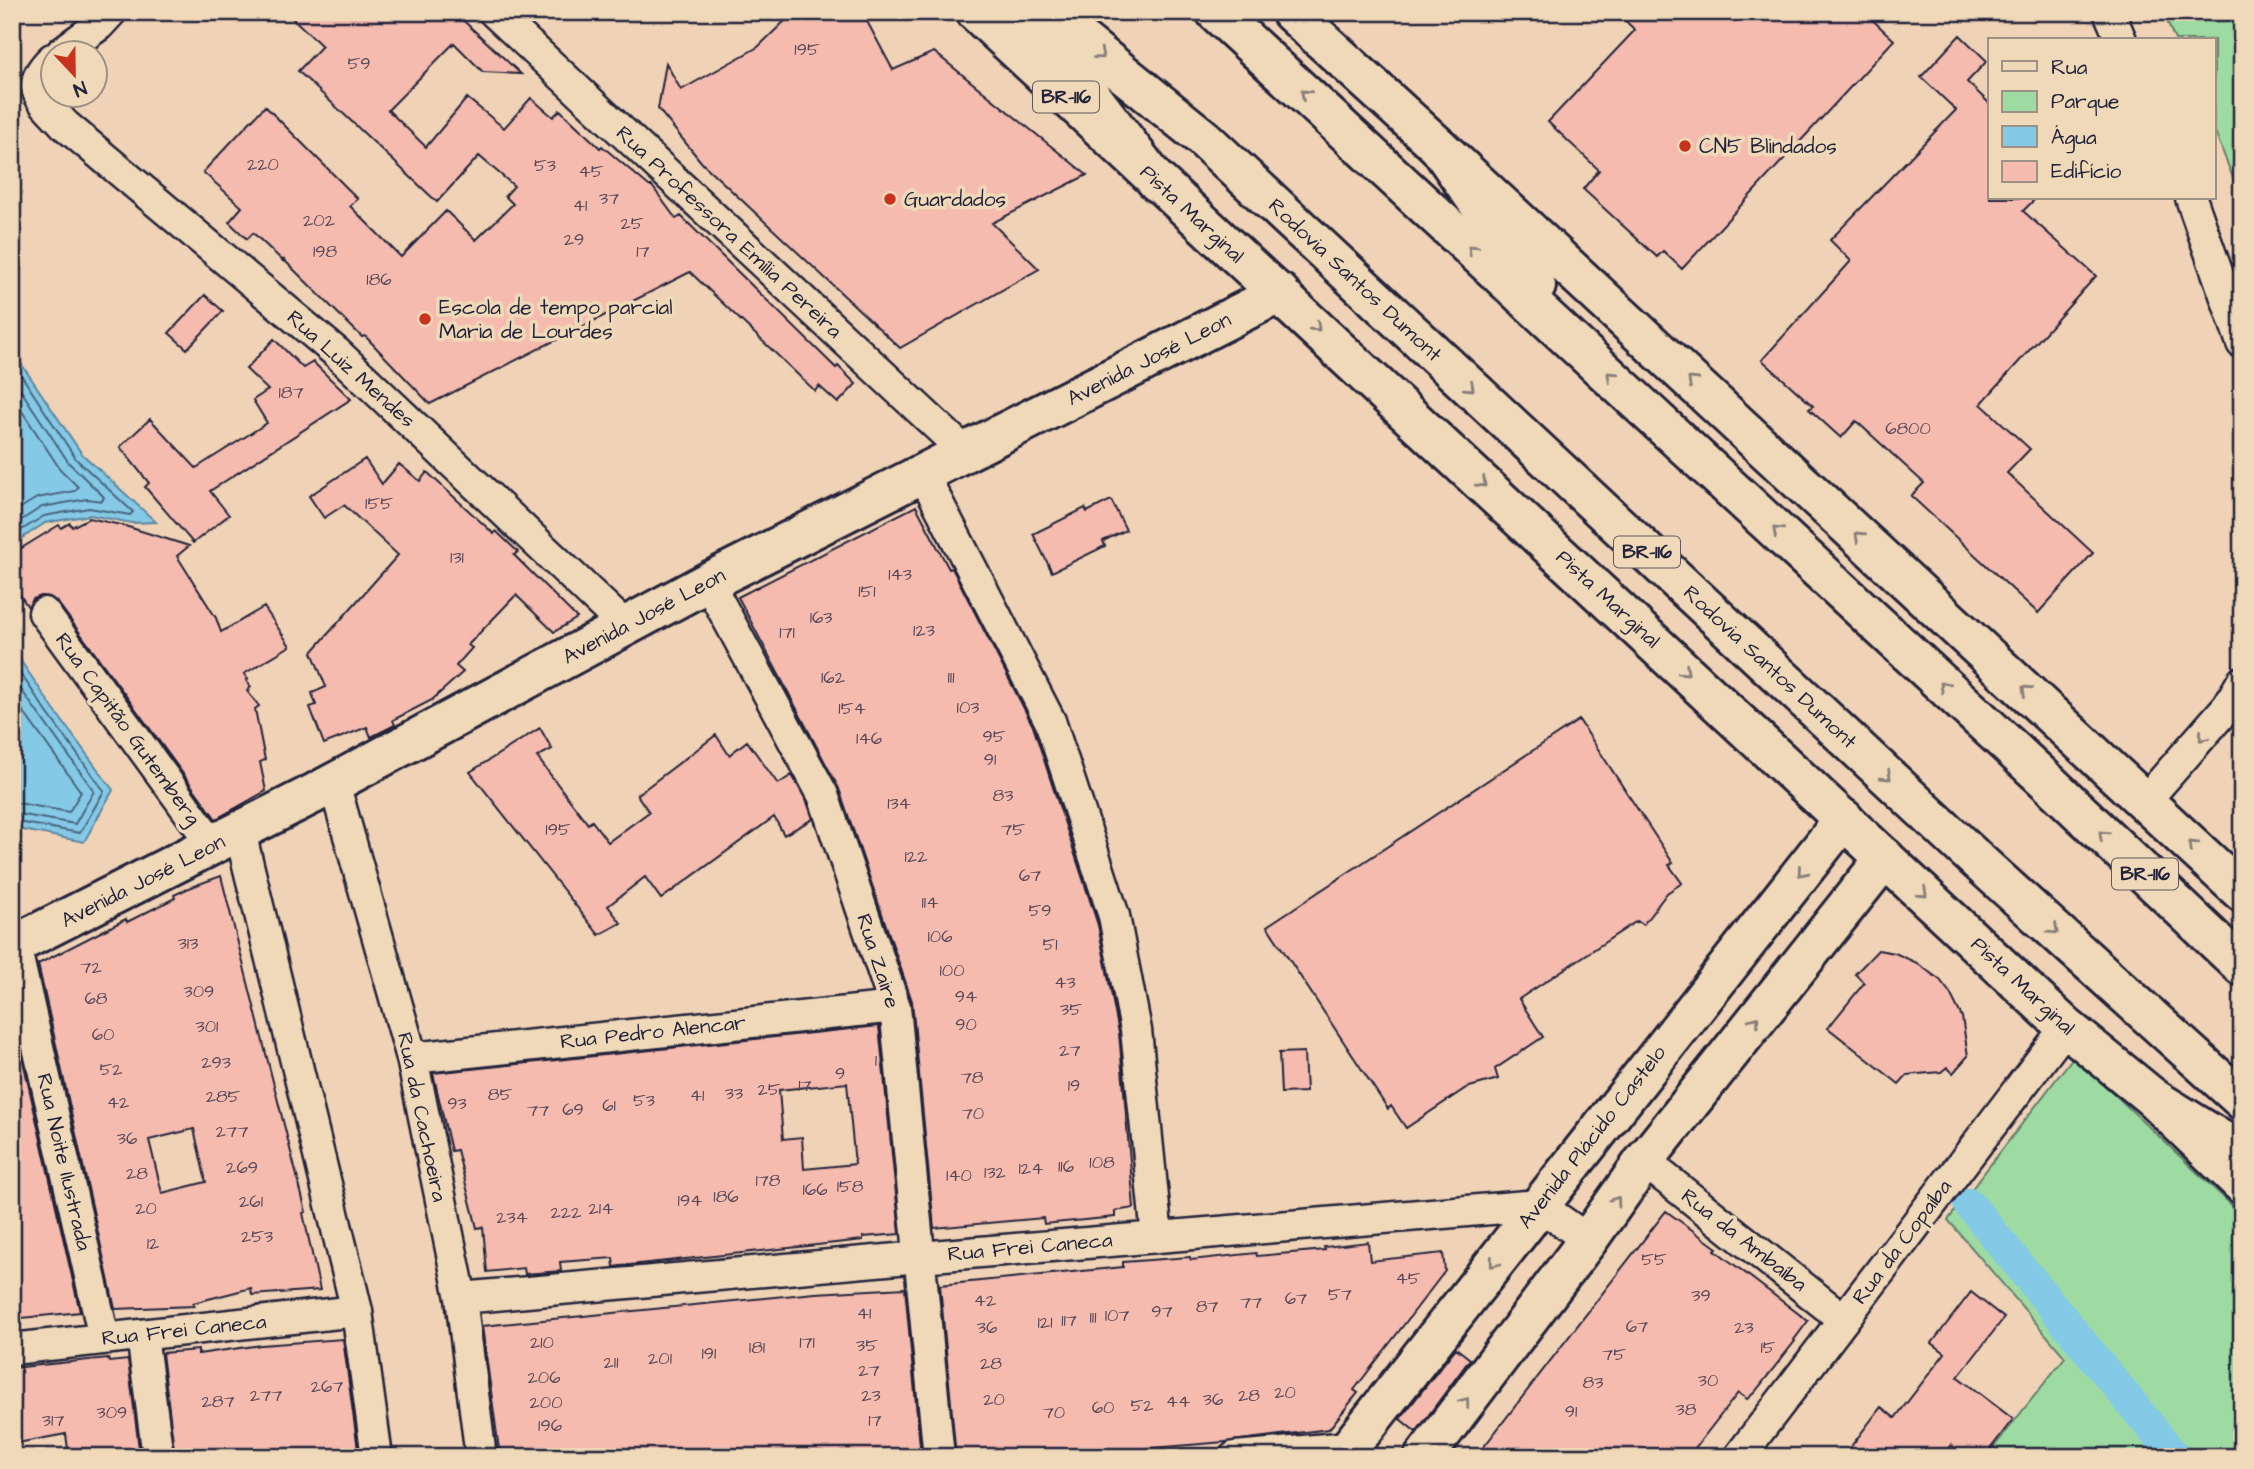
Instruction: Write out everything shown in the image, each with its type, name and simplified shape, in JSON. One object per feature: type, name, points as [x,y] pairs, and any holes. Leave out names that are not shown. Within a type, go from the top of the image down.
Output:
[{"type":"main road","name":"Pista Marginal","points":[[976,12],[2066,1027],[2153,1098],[2242,1184]]},
{"type":"main road","points":[[1028,12],[1157,182]]},
{"type":"main road","name":"Rodovia Santos Dumont","points":[[1047,12],[1203,138],[1979,862],[2242,1100]]},
{"type":"main road","name":"BR-116","points":[[1216,12],[2048,782],[2242,966]]},
{"type":"main road","name":"BR-116","points":[[1291,12],[2242,892]]},
{"type":"main road","points":[[1439,147],[1577,345]]},
{"type":"main road","name":"Avenida José Leon","points":[[13,946],[324,789],[708,582],[1280,293]]},
{"type":"main road","name":"Avenida Plácido Castelo","points":[[1346,1452],[1844,819]]},
{"type":"main road","points":[[1424,1457],[1588,1240],[1644,1161],[1885,858]]},
{"type":"main road","points":[[2153,1098],[2242,1153]]},
{"type":"street","points":[[81,38],[111,12]]},
{"type":"street","name":"Rua Professora Emília Pereira","points":[[494,12],[964,451]]},
{"type":"street","points":[[2109,12],[2120,38]]},
{"type":"street","name":"Rua Luiz Mendes","points":[[38,75],[38,93]]},
{"type":"street","name":"Rua Luiz Mendes","points":[[49,108],[65,125],[337,354],[625,626]]},
{"type":"street","points":[[2191,200],[2242,343]]},
{"type":"street","points":[[922,472],[1050,721],[1114,916],[1136,1030],[1157,1237]]},
{"type":"street","name":"Rua Zaire","points":[[708,582],[823,795],[895,1007],[939,1457]]},
{"type":"street","name":"Rua Capitão Gutemberg","points":[[44,613],[239,832]]},
{"type":"street","points":[[2146,801],[2215,723],[2242,682]]},
{"type":"street","name":"Rua da Cachoeira","points":[[324,789],[412,1058],[461,1298],[481,1457]]},
{"type":"street","points":[[239,832],[357,1311],[377,1457]]},
{"type":"street","name":"Rua Noite Ilustrada","points":[[13,946],[104,1338]]},
{"type":"street","name":"Rua Pedro Alencar","points":[[412,1058],[895,1007]]},
{"type":"street","name":"Rua da Copaíba","points":[[1739,1457],[2066,1027]]},
{"type":"street","name":"Rua da Ambaíba","points":[[1644,1161],[1843,1319]]},
{"type":"street","points":[[1539,1205],[1588,1240]]},
{"type":"street","name":"Rua Frei Caneca","points":[[461,1298],[920,1256],[1539,1205]]},
{"type":"street","name":"Rua Frei Caneca","points":[[12,1349],[357,1311]]},
{"type":"street","points":[[142,1335],[158,1457]]},
{"type":"street","points":[[1235,1457],[1346,1452]]},
{"type":"green space","points":[[2163,12],[2242,12],[2242,201],[2216,134],[2216,38],[2174,38]]},
{"type":"green space","points":[[2074,1056],[2242,1215],[2242,1457],[1986,1457],[2065,1357],[1948,1220]]},
{"type":"water","points":[[12,350],[82,454],[156,522],[132,523],[90,515],[45,523],[12,545]]},
{"type":"water","points":[[12,648],[113,790],[84,842],[12,828]]},
{"type":"building","points":[[286,12],[454,12],[521,74],[483,72],[454,43],[388,110],[426,147],[467,98],[504,128],[531,98],[553,117],[560,110],[600,148],[602,146],[652,186],[676,219],[681,216],[836,368],[838,366],[856,384],[838,403],[819,386],[815,391],[690,272],[430,404],[365,336],[362,337],[283,259],[284,262],[253,233],[247,239],[229,222],[242,207],[203,172],[265,106],[358,199],[350,206],[401,257],[446,211],[476,240],[513,204],[505,196],[514,186],[479,156],[437,202],[298,71],[322,46]]},
{"type":"building","name":"Guardados","points":[[794,12],[862,12],[893,70],[934,52],[1087,175],[992,223],[1039,269],[900,348],[702,163],[658,109],[666,63],[681,90],[758,47]]},
{"type":"building","name":"CN5 Blindados","points":[[1616,12],[1864,12],[1894,40],[1682,269],[1663,251],[1657,257],[1583,189],[1599,170],[1548,122],[1635,30]]},
{"type":"building","points":[[1960,35],[1987,61],[1967,82],[1988,102],[1988,200],[2034,200],[2023,211],[2096,276],[1981,404],[2030,449],[2007,473],[2093,553],[2038,613],[1911,496],[1924,483],[1856,421],[1841,438],[1809,409],[1813,406],[1762,360],[1851,261],[1830,240],[1956,110],[1921,77]]},
{"type":"building","points":[[205,295],[223,311],[187,349],[169,333]]},
{"type":"building","points":[[274,339],[303,368],[313,362],[351,399],[210,491],[229,515],[193,543],[145,487],[149,483],[120,447],[150,419],[196,468],[267,423],[253,400],[268,390],[246,369]]},
{"type":"building","points":[[365,459],[382,484],[399,464],[420,481],[427,472],[494,534],[496,531],[518,552],[514,555],[577,618],[554,632],[516,595],[468,645],[472,648],[456,666],[463,672],[432,700],[393,720],[395,725],[371,737],[367,727],[324,744],[310,707],[316,705],[312,693],[326,687],[312,652],[398,555],[344,505],[324,518],[309,496]]},
{"type":"building","points":[[1111,500],[1126,530],[1103,541],[1105,546],[1052,572],[1033,534],[1085,508],[1087,512]]},
{"type":"building","points":[[916,506],[949,569],[952,568],[1033,726],[1098,925],[1119,1033],[1134,1208],[1115,1211],[1115,1217],[1044,1224],[1043,1218],[934,1228],[912,1001],[839,789],[738,597]]},
{"type":"building","points":[[89,518],[189,546],[177,556],[216,618],[221,632],[264,607],[290,646],[244,674],[251,687],[247,691],[259,706],[255,709],[265,760],[260,762],[266,791],[216,819],[58,603],[50,597],[41,596],[33,599],[28,607],[12,583],[12,554],[59,525],[61,528],[70,523],[72,527]]},
{"type":"building","points":[[1579,720],[1673,863],[1669,865],[1682,883],[1667,893],[1643,925],[1637,921],[1519,999],[1543,1037],[1495,1069],[1498,1079],[1466,1088],[1406,1128],[1391,1106],[1388,1109],[1267,926]]},
{"type":"building","points":[[540,728],[552,749],[537,757],[588,824],[592,821],[608,842],[649,812],[637,795],[716,735],[729,755],[747,741],[778,784],[792,775],[813,819],[784,835],[774,817],[661,899],[645,877],[608,906],[621,923],[599,935],[470,772]]},
{"type":"building","points":[[221,876],[306,1212],[303,1213],[320,1290],[252,1295],[251,1288],[193,1303],[194,1306],[115,1309],[38,964],[126,919],[127,922],[175,898],[174,895]],"holes":[[[194,1129],[206,1182],[162,1193],[149,1140]]]},
{"type":"building","points":[[1878,950],[1895,953],[1917,963],[1940,980],[1950,993],[1962,1017],[1968,1056],[1953,1073],[1947,1067],[1941,1072],[1907,1075],[1899,1084],[1828,1028],[1864,983],[1855,974]]},
{"type":"building","points":[[879,1026],[900,1234],[614,1267],[613,1258],[560,1262],[561,1271],[525,1274],[524,1268],[487,1272],[483,1227],[477,1228],[457,1150],[451,1151],[433,1073]],"holes":[[[847,1083],[855,1164],[804,1169],[802,1137],[783,1139],[779,1090]]]},
{"type":"building","points":[[18,1039],[80,1312],[12,1319],[12,1040]]},
{"type":"building","points":[[1304,1052],[1306,1092],[1281,1093],[1279,1053]]},
{"type":"building","points":[[1666,1211],[1808,1321],[1795,1341],[1755,1392],[1747,1399],[1738,1393],[1688,1457],[1476,1457]]},
{"type":"building","points":[[1368,1242],[1370,1261],[1443,1253],[1445,1271],[1354,1390],[1358,1393],[1329,1429],[1225,1442],[1045,1457],[956,1457],[940,1285],[1123,1267],[1123,1262],[1190,1257],[1191,1260],[1256,1253],[1257,1256],[1325,1250],[1324,1247]]},
{"type":"building","points":[[905,1288],[921,1457],[500,1457],[482,1326],[815,1293]]},
{"type":"building","points":[[1971,1292],[2004,1318],[1958,1377],[2013,1419],[1984,1457],[1966,1457],[1951,1445],[1942,1457],[1843,1457],[1881,1407],[1895,1418],[1945,1353],[1932,1343]]},
{"type":"building","points":[[343,1339],[359,1457],[175,1457],[162,1353],[198,1350],[198,1354],[261,1345]]},
{"type":"building","points":[[1456,1348],[1470,1359],[1416,1432],[1400,1419]]},
{"type":"building","points":[[108,1358],[109,1362],[128,1360],[140,1457],[69,1457],[66,1434],[12,1444],[12,1368]]},
{"type":"waterway","points":[[1969,1204],[2175,1457]]},
{"type":"place","name":"CN5 Blindados","points":[[1685,146]]},
{"type":"place","name":"Guardados","points":[[890,199]]},
{"type":"place","name":"Escola de tempo parcial Maria de Lourdes","points":[[425,319]]}]
